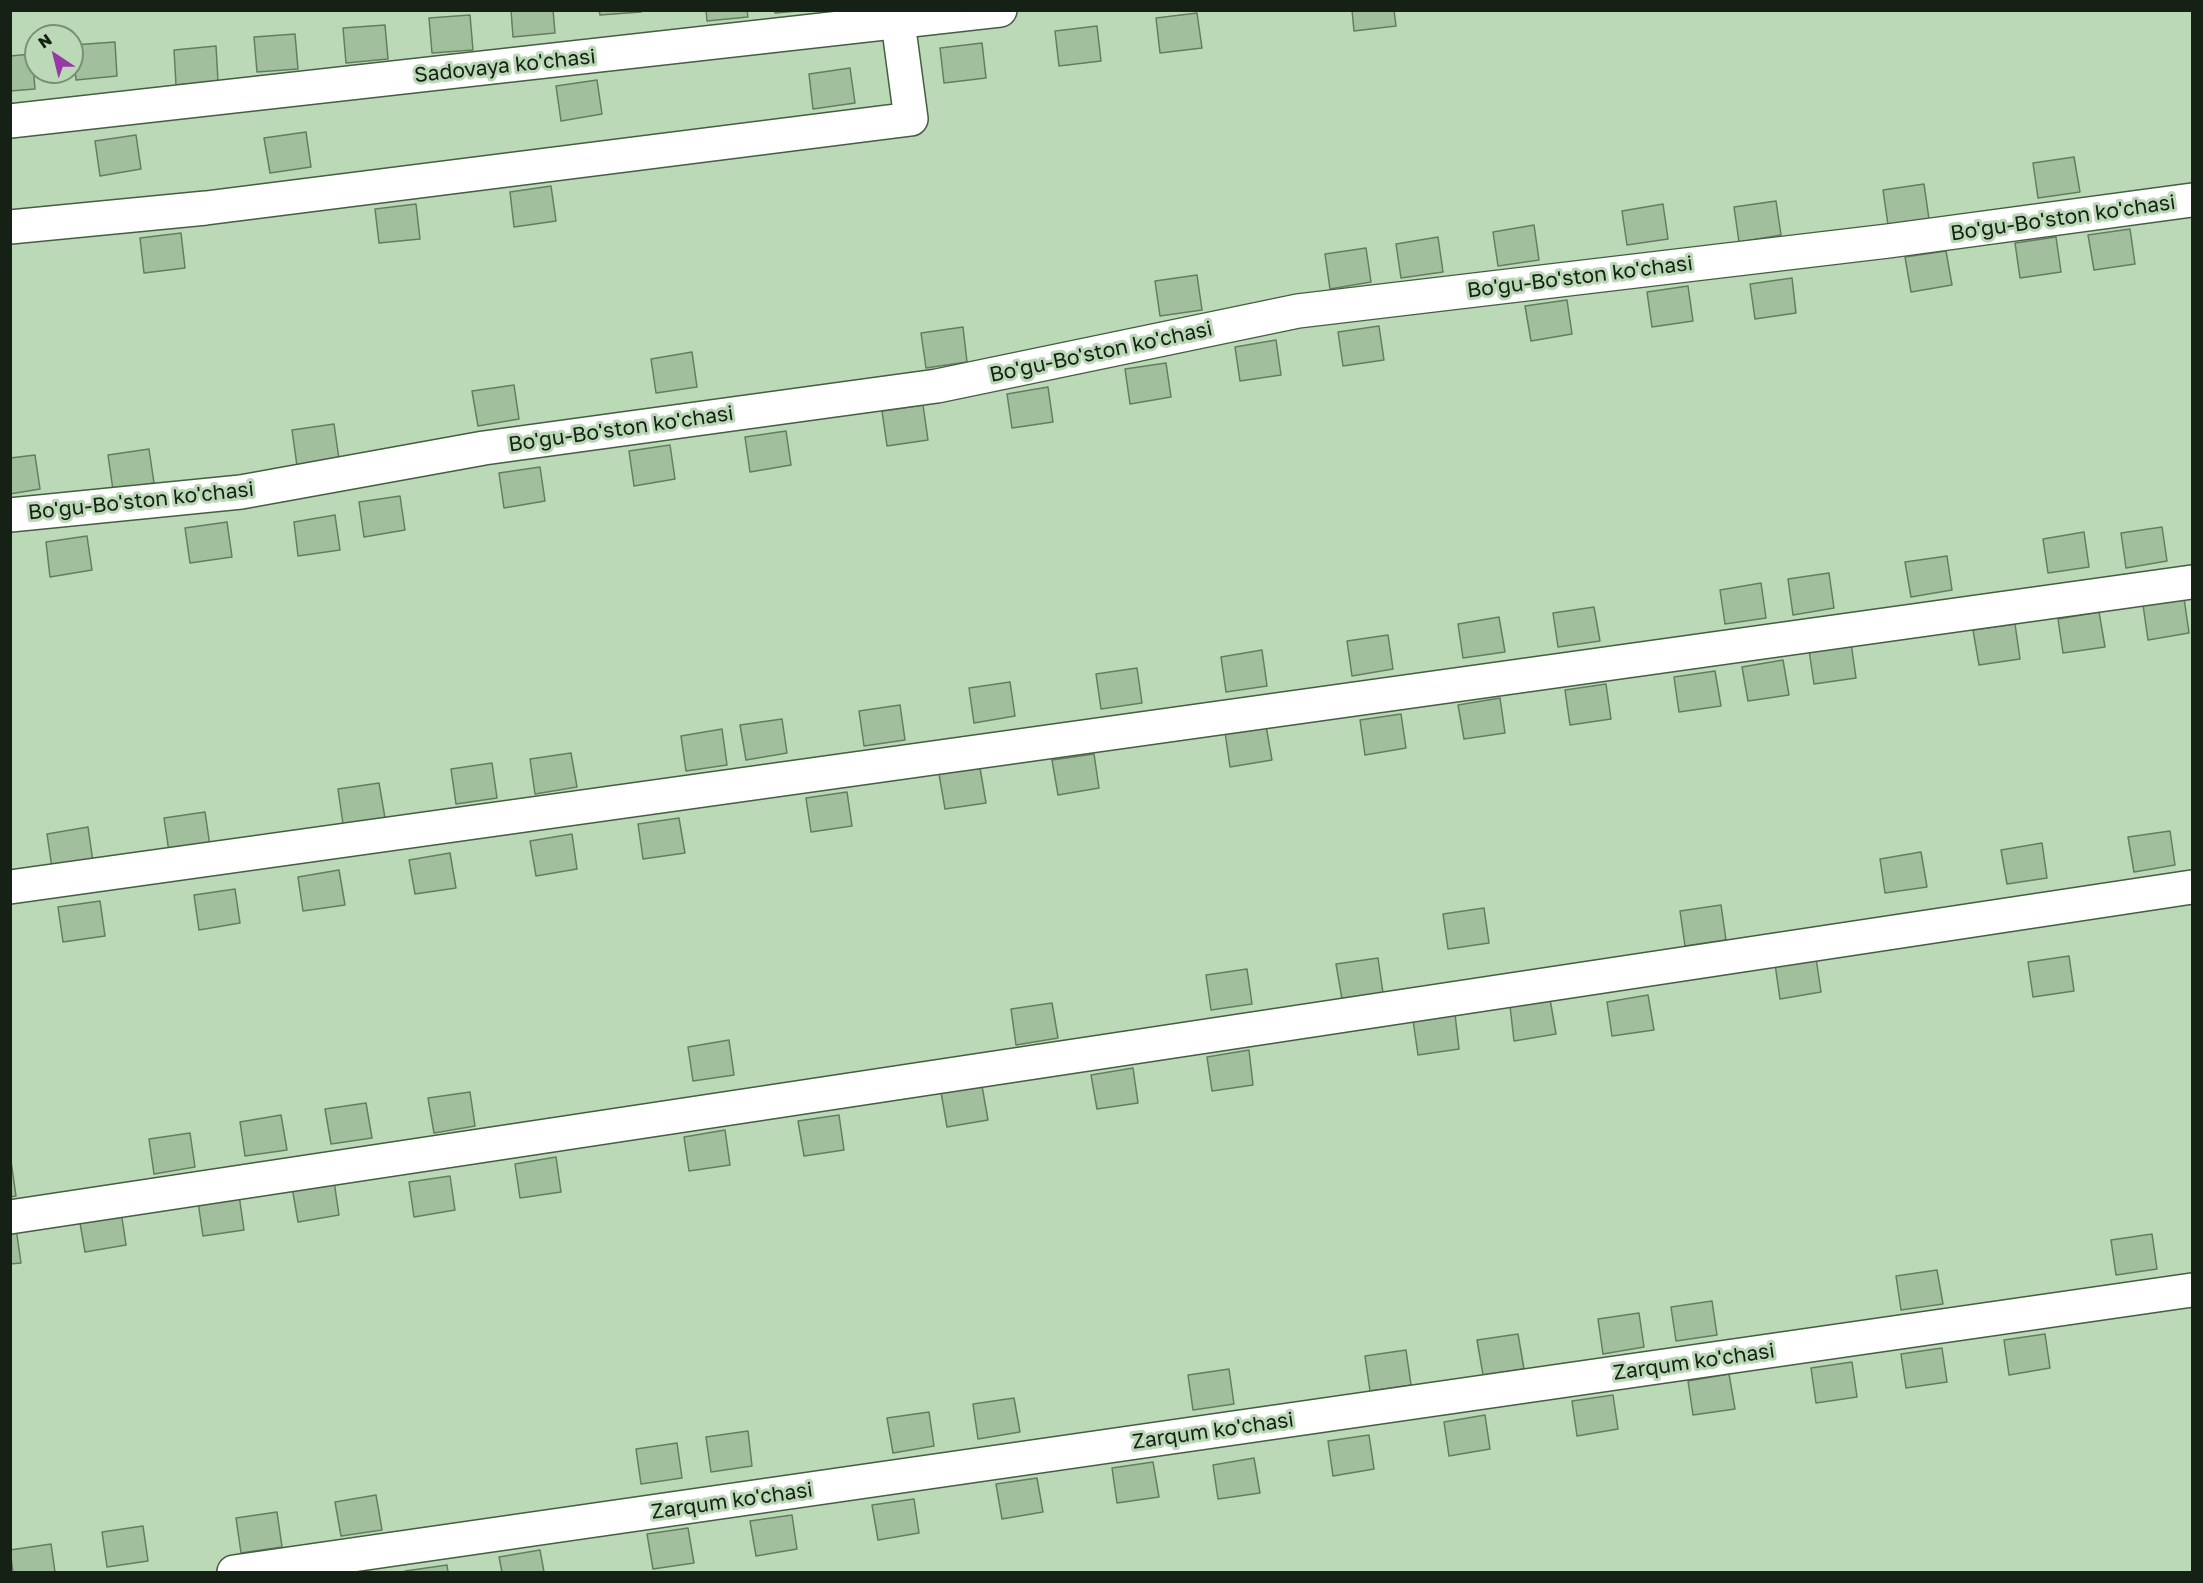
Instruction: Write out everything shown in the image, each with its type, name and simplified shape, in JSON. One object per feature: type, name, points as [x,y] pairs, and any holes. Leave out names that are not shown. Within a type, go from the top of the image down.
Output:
[{"type":"street","name":"Sadovaya ko'chasi","points":[[10,121],[1000,10]]},
{"type":"street","points":[[10,227],[218,206],[911,119],[898,22]]},
{"type":"street","name":"Bo'gu-Bo'ston ko'chasi","points":[[10,515],[241,492],[484,448],[937,386],[1299,311],[1876,242],[2193,200]]},
{"type":"street","points":[[10,887],[2193,582]]},
{"type":"street","points":[[10,1217],[2193,886]]},
{"type":"street","name":"Zarqum ko'chasi","points":[[234,1572],[2193,1290]]},
{"type":"building","points":[[511,10],[553,10],[555,33],[513,37]]},
{"type":"building","points":[[599,10],[641,10],[641,12],[600,15]]},
{"type":"building","points":[[706,10],[747,10],[748,17],[707,21]]},
{"type":"building","points":[[775,10],[810,10],[775,13]]},
{"type":"building","points":[[1352,10],[1394,10],[1396,26],[1354,31]]},
{"type":"building","points":[[1197,13],[1202,48],[1160,53],[1156,18]]},
{"type":"building","points":[[470,15],[473,50],[432,53],[429,18]]},
{"type":"building","points":[[385,25],[388,59],[346,63],[343,28]]},
{"type":"building","points":[[1097,26],[1101,61],[1059,66],[1055,31]]},
{"type":"building","points":[[295,34],[298,69],[257,72],[254,37]]},
{"type":"building","points":[[115,42],[117,76],[84,79],[84,44]]},
{"type":"building","points":[[982,43],[986,78],[944,83],[940,48]]},
{"type":"building","points":[[216,46],[218,81],[176,85],[174,50]]},
{"type":"building","points":[[24,55],[24,84],[35,84],[35,89],[10,91],[10,56]]},
{"type":"building","points":[[850,68],[855,103],[813,109],[809,74]]},
{"type":"building","points":[[597,80],[602,114],[561,121],[556,86]]},
{"type":"building","points":[[306,132],[311,167],[270,173],[264,138]]},
{"type":"building","points":[[136,135],[141,169],[100,176],[95,141]]},
{"type":"building","points":[[2074,157],[2080,192],[2038,198],[2033,163]]},
{"type":"building","points":[[1924,184],[1929,219],[1888,225],[1883,190]]},
{"type":"building","points":[[551,186],[556,221],[514,227],[510,192]]},
{"type":"building","points":[[1776,201],[1781,235],[1739,242],[1734,207]]},
{"type":"building","points":[[416,204],[420,239],[379,243],[375,209]]},
{"type":"building","points":[[1663,204],[1668,239],[1627,245],[1622,211]]},
{"type":"building","points":[[1534,225],[1539,260],[1498,266],[1493,232]]},
{"type":"building","points":[[2130,229],[2135,264],[2094,270],[2088,235]]},
{"type":"building","points":[[181,233],[185,268],[144,273],[140,238]]},
{"type":"building","points":[[1438,237],[1443,272],[1401,278],[1396,244]]},
{"type":"building","points":[[2056,237],[2061,272],[2020,278],[2015,243]]},
{"type":"building","points":[[1366,248],[1371,282],[1330,289],[1325,254]]},
{"type":"building","points":[[1946,251],[1952,285],[1911,292],[1905,257]]},
{"type":"building","points":[[1197,275],[1202,310],[1160,316],[1155,281]]},
{"type":"building","points":[[1792,278],[1796,313],[1755,319],[1750,284]]},
{"type":"building","points":[[1688,286],[1693,321],[1652,327],[1647,292]]},
{"type":"building","points":[[1567,300],[1572,334],[1531,341],[1525,306]]},
{"type":"building","points":[[1379,326],[1384,360],[1343,366],[1338,332]]},
{"type":"building","points":[[963,327],[967,362],[926,368],[921,333]]},
{"type":"building","points":[[1276,340],[1281,375],[1240,381],[1235,347]]},
{"type":"building","points":[[692,352],[697,387],[656,393],[651,359]]},
{"type":"building","points":[[1166,363],[1171,397],[1130,404],[1125,369]]},
{"type":"building","points":[[514,385],[519,419],[478,426],[472,391]]},
{"type":"building","points":[[1048,387],[1053,422],[1012,428],[1007,394]]},
{"type":"building","points":[[923,405],[928,440],[887,446],[882,411]]},
{"type":"building","points":[[334,424],[339,459],[297,466],[292,430]]},
{"type":"building","points":[[786,431],[791,465],[750,472],[745,437]]},
{"type":"building","points":[[670,445],[675,479],[634,486],[629,451]]},
{"type":"building","points":[[149,449],[154,483],[113,490],[108,455]]},
{"type":"building","points":[[35,455],[40,489],[10,494],[10,458]]},
{"type":"building","points":[[540,467],[545,501],[504,508],[499,473]]},
{"type":"building","points":[[400,496],[405,530],[364,537],[359,502]]},
{"type":"building","points":[[335,515],[340,550],[298,556],[294,522]]},
{"type":"building","points":[[227,522],[232,557],[190,563],[185,528]]},
{"type":"building","points":[[2162,527],[2167,561],[2126,568],[2121,533]]},
{"type":"building","points":[[2084,532],[2089,567],[2048,573],[2043,539]]},
{"type":"building","points":[[87,536],[92,570],[50,577],[46,542]]},
{"type":"building","points":[[1947,556],[1952,590],[1911,597],[1905,562]]},
{"type":"building","points":[[1829,573],[1834,608],[1793,615],[1788,579]]},
{"type":"building","points":[[1761,583],[1766,618],[1725,624],[1720,590]]},
{"type":"building","points":[[2184,598],[2189,633],[2148,640],[2143,605]]},
{"type":"building","points":[[1594,607],[1600,641],[1558,647],[1553,613]]},
{"type":"building","points":[[2099,612],[2105,647],[2063,653],[2058,619]]},
{"type":"building","points":[[1499,617],[1505,652],[1463,658],[1458,624]]},
{"type":"building","points":[[2015,624],[2020,659],[1979,665],[1973,630]]},
{"type":"building","points":[[1388,635],[1393,669],[1352,676],[1347,641]]},
{"type":"building","points":[[1851,643],[1856,678],[1814,684],[1809,650]]},
{"type":"building","points":[[1262,650],[1267,686],[1226,692],[1221,657]]},
{"type":"building","points":[[1783,660],[1789,695],[1748,701],[1742,667]]},
{"type":"building","points":[[1137,668],[1142,703],[1101,709],[1096,674]]},
{"type":"building","points":[[1715,671],[1721,706],[1679,712],[1674,677]]},
{"type":"building","points":[[1010,682],[1015,716],[974,723],[969,688]]},
{"type":"building","points":[[1606,684],[1611,719],[1570,725],[1565,690]]},
{"type":"building","points":[[1500,698],[1505,733],[1464,739],[1458,705]]},
{"type":"building","points":[[900,705],[905,740],[864,746],[859,711]]},
{"type":"building","points":[[1401,714],[1406,748],[1365,755],[1360,720]]},
{"type":"building","points":[[782,719],[787,753],[746,760],[740,725]]},
{"type":"building","points":[[1266,726],[1272,760],[1230,767],[1225,732]]},
{"type":"building","points":[[722,729],[727,765],[686,771],[681,736]]},
{"type":"building","points":[[571,753],[577,787],[535,794],[530,759]]},
{"type":"building","points":[[1094,754],[1099,788],[1058,795],[1052,760]]},
{"type":"building","points":[[492,763],[497,798],[456,804],[451,769]]},
{"type":"building","points":[[980,768],[986,803],[945,809],[939,774]]},
{"type":"building","points":[[379,783],[385,818],[343,824],[338,789]]},
{"type":"building","points":[[847,792],[852,826],[811,832],[806,798]]},
{"type":"building","points":[[205,812],[210,846],[169,852],[164,818]]},
{"type":"building","points":[[679,818],[685,853],[643,859],[638,824]]},
{"type":"building","points":[[88,827],[93,862],[52,868],[47,834]]},
{"type":"building","points":[[2170,831],[2175,865],[2134,872],[2128,837]]},
{"type":"building","points":[[572,834],[577,869],[536,876],[530,841]]},
{"type":"building","points":[[2042,843],[2047,878],[2007,884],[2001,850]]},
{"type":"building","points":[[1921,852],[1927,887],[1885,893],[1880,859]]},
{"type":"building","points":[[450,853],[456,888],[415,894],[409,860]]},
{"type":"building","points":[[339,870],[345,905],[303,911],[298,877]]},
{"type":"building","points":[[235,889],[240,923],[199,930],[194,895]]},
{"type":"building","points":[[100,901],[105,936],[63,942],[58,907]]},
{"type":"building","points":[[1721,905],[1726,940],[1685,946],[1680,911]]},
{"type":"building","points":[[1484,908],[1489,943],[1448,949],[1443,914]]},
{"type":"building","points":[[2069,956],[2074,991],[2033,997],[2028,962]]},
{"type":"building","points":[[1378,958],[1383,993],[1342,999],[1336,964]]},
{"type":"building","points":[[1816,958],[1821,992],[1780,999],[1775,964]]},
{"type":"building","points":[[1247,969],[1252,1004],[1211,1010],[1206,975]]},
{"type":"building","points":[[1648,995],[1654,1030],[1612,1036],[1607,1002]]},
{"type":"building","points":[[1550,999],[1556,1034],[1514,1041],[1510,1006]]},
{"type":"building","points":[[1052,1003],[1058,1038],[1016,1045],[1011,1009]]},
{"type":"building","points":[[1455,1014],[1459,1049],[1418,1055],[1413,1020]]},
{"type":"building","points":[[729,1040],[734,1075],[693,1081],[688,1047]]},
{"type":"building","points":[[1249,1050],[1253,1085],[1212,1091],[1207,1057]]},
{"type":"building","points":[[1133,1068],[1138,1103],[1097,1109],[1091,1075]]},
{"type":"building","points":[[982,1086],[988,1120],[947,1127],[941,1092]]},
{"type":"building","points":[[470,1092],[475,1126],[434,1133],[428,1098]]},
{"type":"building","points":[[366,1103],[372,1138],[331,1144],[325,1109]]},
{"type":"building","points":[[281,1115],[287,1150],[245,1156],[240,1122]]},
{"type":"building","points":[[839,1115],[844,1150],[804,1156],[798,1121]]},
{"type":"building","points":[[725,1130],[730,1165],[689,1171],[684,1137]]},
{"type":"building","points":[[190,1133],[195,1167],[154,1174],[149,1139]]},
{"type":"building","points":[[556,1157],[561,1192],[520,1198],[515,1164]]},
{"type":"building","points":[[10,1161],[16,1196],[10,1197]]},
{"type":"building","points":[[450,1176],[455,1210],[414,1217],[409,1182]]},
{"type":"building","points":[[334,1181],[339,1215],[298,1222],[292,1187]]},
{"type":"building","points":[[239,1195],[244,1230],[203,1236],[198,1202]]},
{"type":"building","points":[[121,1211],[126,1245],[85,1252],[79,1217]]},
{"type":"building","points":[[16,1228],[21,1263],[10,1264],[10,1229]]},
{"type":"building","points":[[2152,1234],[2157,1269],[2116,1275],[2111,1240]]},
{"type":"building","points":[[1937,1270],[1943,1304],[1901,1310],[1896,1276]]},
{"type":"building","points":[[1712,1301],[1717,1335],[1676,1341],[1671,1307]]},
{"type":"building","points":[[1639,1313],[1644,1347],[1603,1354],[1598,1319]]},
{"type":"building","points":[[1518,1334],[1524,1369],[1483,1375],[1477,1340]]},
{"type":"building","points":[[2045,1334],[2050,1368],[2009,1375],[2004,1340]]},
{"type":"building","points":[[1942,1348],[1947,1382],[1906,1388],[1901,1354]]},
{"type":"building","points":[[1406,1350],[1411,1385],[1370,1391],[1365,1356]]},
{"type":"building","points":[[1852,1362],[1857,1397],[1816,1403],[1811,1368]]},
{"type":"building","points":[[1229,1369],[1234,1404],[1193,1410],[1188,1375]]},
{"type":"building","points":[[1729,1374],[1735,1409],[1693,1415],[1688,1381]]},
{"type":"building","points":[[1613,1395],[1618,1429],[1577,1436],[1572,1401]]},
{"type":"building","points":[[1014,1398],[1020,1432],[978,1439],[973,1404]]},
{"type":"building","points":[[929,1412],[934,1446],[893,1453],[887,1418]]},
{"type":"building","points":[[1485,1415],[1490,1449],[1449,1456],[1444,1422]]},
{"type":"building","points":[[748,1431],[752,1466],[711,1472],[706,1437]]},
{"type":"building","points":[[1369,1435],[1374,1469],[1333,1476],[1328,1441]]},
{"type":"building","points":[[677,1443],[682,1478],[641,1484],[636,1449]]},
{"type":"building","points":[[1254,1458],[1260,1493],[1218,1499],[1213,1465]]},
{"type":"building","points":[[1153,1462],[1159,1497],[1117,1503],[1112,1468]]},
{"type":"building","points":[[1037,1478],[1043,1512],[1002,1519],[996,1484]]},
{"type":"building","points":[[376,1495],[382,1530],[341,1536],[335,1502]]},
{"type":"building","points":[[914,1499],[919,1533],[878,1540],[872,1505]]},
{"type":"building","points":[[277,1512],[282,1547],[241,1553],[236,1518]]},
{"type":"building","points":[[792,1515],[797,1549],[756,1556],[750,1521]]},
{"type":"building","points":[[143,1526],[148,1561],[107,1567],[102,1532]]},
{"type":"building","points":[[688,1528],[694,1563],[653,1569],[647,1534]]},
{"type":"building","points":[[51,1544],[55,1572],[13,1572],[10,1550]]},
{"type":"building","points":[[540,1550],[544,1572],[502,1572],[499,1557]]},
{"type":"building","points":[[447,1565],[448,1572],[405,1572],[405,1571]]}]
